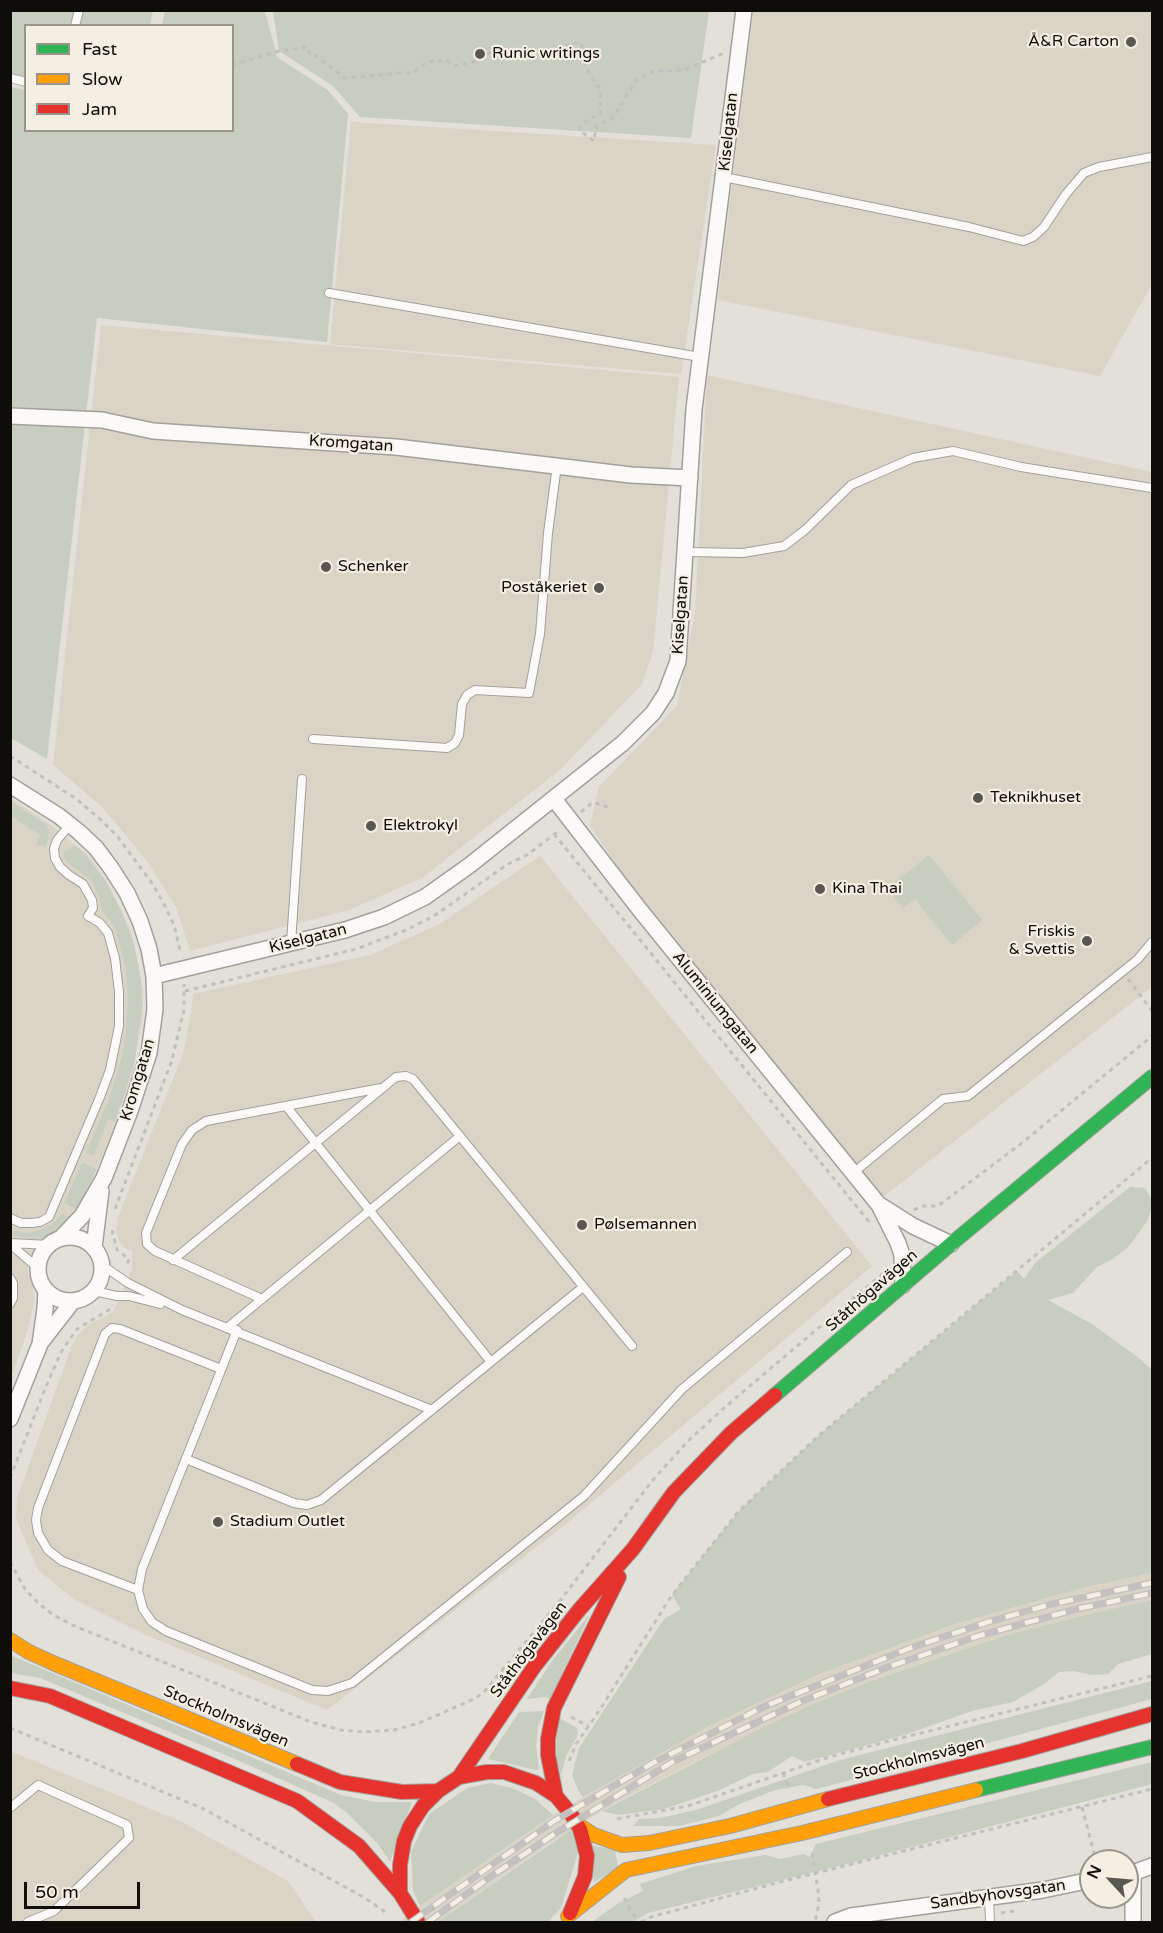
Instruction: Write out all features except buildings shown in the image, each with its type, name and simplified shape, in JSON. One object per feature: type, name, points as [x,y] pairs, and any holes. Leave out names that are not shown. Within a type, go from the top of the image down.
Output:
[{"type":"main road","name":"Ståthögavägen","points":[[459,1777],[534,1667],[579,1610],[633,1549],[674,1492],[700,1463],[951,1244],[1152,1077]]},
{"type":"main road","name":"Ståthögavägen","points":[[556,1796],[548,1755],[548,1739],[554,1708],[633,1549]]},
{"type":"main road","name":"Stockholmsvägen","points":[[10,1640],[53,1663],[340,1782],[402,1792],[438,1791]]},
{"type":"main road","points":[[10,1688],[50,1696],[297,1801],[359,1846],[400,1893],[418,1923]]},
{"type":"main road","name":"Stockholmsvägen","points":[[578,1825],[594,1835],[622,1845],[649,1843],[1022,1751],[1152,1714]]},
{"type":"main road","points":[[565,1919],[595,1895],[698,1856],[802,1833],[1152,1747]]},
{"type":"main road","points":[[400,1893],[400,1865],[404,1841],[416,1816],[438,1791],[459,1777],[473,1773],[504,1772],[536,1783],[556,1796],[572,1814],[578,1825],[587,1856],[585,1876],[579,1894],[565,1919]]},
{"type":"street","name":"Kiselgatan","points":[[154,976],[345,930],[384,917],[425,897],[470,865],[622,743],[653,713],[666,693],[678,661],[694,409],[744,10]]},
{"type":"street","name":"Kromgatan","points":[[10,416],[102,420],[153,431],[396,447],[631,475],[690,478]]},
{"type":"street","name":"Kromgatan","points":[[10,785],[70,825],[96,848],[128,893],[149,949],[154,976],[155,1009],[149,1053],[130,1111],[104,1178],[82,1216],[55,1241]]},
{"type":"street","name":"Aluminiumgatan","points":[[554,798],[640,910],[879,1204],[898,1243],[904,1264],[903,1285]]},
{"type":"street","name":"Kromgatan","points":[[94,1247],[104,1178]]},
{"type":"street","name":"Aluminiumgatan","points":[[879,1204],[901,1219],[951,1244]]},
{"type":"street","points":[[79,1238],[94,1247],[100,1255],[102,1274],[94,1291],[85,1298],[63,1301],[46,1290],[41,1282],[38,1268],[41,1256],[55,1241],[79,1238]]},
{"type":"street","points":[[10,1419],[40,1344],[46,1290]]},
{"type":"street","points":[[40,1344],[73,1301]]},
{"type":"street","name":"Sandbyhovsgatan","points":[[835,1923],[1079,1882]]},
{"type":"lane","points":[[724,177],[969,227],[1023,241],[1033,237],[1044,227],[1084,172],[1099,167],[1152,158]]},
{"type":"lane","points":[[329,293],[700,357]]},
{"type":"lane","points":[[686,552],[742,553],[784,546],[805,530],[851,485],[913,458],[953,451],[1021,468],[1152,488]]},
{"type":"lane","points":[[313,739],[447,748],[455,743],[459,735],[462,704],[467,695],[475,690],[528,693],[540,634],[556,465]]},
{"type":"lane","points":[[291,943],[302,779]]},
{"type":"lane","points":[[10,1218],[21,1223],[31,1223],[40,1222],[49,1217],[110,1070],[119,1026],[119,992],[115,958],[108,933],[100,923],[88,916],[93,908],[92,900],[83,884],[60,867],[56,858],[54,849],[57,840],[70,825]]},
{"type":"lane","points":[[853,1173],[942,1099],[968,1096],[1138,959],[1152,942]]},
{"type":"lane","points":[[173,1260],[396,1077],[406,1076],[413,1079],[632,1346]]},
{"type":"lane","points":[[262,1299],[154,1251],[147,1244],[146,1233],[182,1144],[192,1130],[206,1121],[383,1088]]},
{"type":"lane","points":[[286,1106],[491,1362]]},
{"type":"lane","points":[[228,1327],[460,1136]]},
{"type":"lane","points":[[10,1244],[55,1241]]},
{"type":"lane","points":[[10,1244],[38,1268]]},
{"type":"lane","points":[[237,1330],[142,1569],[138,1590],[143,1609],[152,1622],[166,1631],[312,1690],[328,1691],[352,1683],[584,1496],[682,1389],[847,1252]]},
{"type":"lane","points":[[102,1264],[122,1279],[182,1310]]},
{"type":"lane","points":[[10,1278],[13,1283],[13,1298],[10,1304]]},
{"type":"lane","points":[[186,1459],[294,1503],[307,1505],[321,1500],[583,1287]]},
{"type":"lane","points":[[94,1291],[129,1296],[182,1310],[237,1330],[432,1410]]},
{"type":"lane","points":[[138,1590],[62,1561],[48,1550],[38,1533],[36,1520],[38,1508],[105,1334],[112,1328],[120,1329],[221,1369]]},
{"type":"lane","points":[[10,1808],[38,1785],[127,1825],[129,1838],[54,1911],[28,1923]]},
{"type":"lane","points":[[989,1897],[990,1923]]},
{"type":"path","points":[[234,63],[279,51],[307,47],[310,55],[316,56],[345,78],[414,72],[427,62],[447,60],[454,66],[478,61],[492,51],[501,55],[519,56],[581,42],[586,68],[600,89],[601,114],[588,119],[579,130],[594,141],[596,126],[612,119],[638,78],[655,71],[684,70],[724,52]]},
{"type":"path","points":[[10,756],[75,798],[117,836],[152,883],[164,904],[174,925],[181,953],[185,991],[184,1010],[171,1063],[114,1211]]},
{"type":"path","points":[[554,834],[873,1227]]},
{"type":"path","points":[[1122,972],[1152,1011]]},
{"type":"path","points":[[901,1219],[922,1206],[938,1206],[1022,1143],[1152,1036]]},
{"type":"path","points":[[568,1767],[576,1744],[672,1595],[739,1511],[817,1437],[1152,1158]]},
{"type":"path","points":[[112,1228],[117,1250],[129,1259],[122,1279]]},
{"type":"path","points":[[10,1478],[62,1352],[77,1329],[112,1308],[117,1296]]},
{"type":"path","points":[[10,1562],[25,1589],[38,1603],[72,1625],[327,1727],[364,1732],[394,1730],[419,1723],[477,1698],[491,1684]]},
{"type":"path","points":[[608,1820],[688,1806],[830,1757],[879,1743],[1152,1676]]},
{"type":"path","points":[[10,1728],[204,1809],[365,1898],[389,1916]]},
{"type":"path","points":[[783,1773],[789,1788]]},
{"type":"path","points":[[626,1902],[639,1923],[651,1917],[1152,1789]]},
{"type":"path","points":[[1082,1806],[1093,1849]]},
{"type":"path","points":[[810,1844],[819,1903],[815,1923]]},
{"type":"shaded area","points":[[10,11],[153,11],[150,24],[24,24],[24,79],[11,75]]},
{"type":"shaded area","points":[[165,11],[265,11],[277,57],[329,91],[348,114],[327,342],[97,318],[47,759],[11,738],[11,87],[24,90],[24,132],[234,132],[234,24],[162,24]]},
{"type":"shaded area","points":[[273,11],[709,11],[691,138],[360,117],[333,86],[279,51]]},
{"type":"shaded area","points":[[753,11],[1152,11],[1152,284],[1100,376],[718,300]]},
{"type":"shaded area","points":[[351,122],[716,145],[681,374],[330,344]]},
{"type":"shaded area","points":[[101,325],[679,377],[653,652],[642,684],[561,769],[422,878],[349,910],[190,951],[176,907],[147,861],[102,807],[53,765]]},
{"type":"shaded area","points":[[707,375],[1152,472],[1152,987],[883,1197],[628,883],[590,825],[599,787],[677,706],[695,614]]},
{"type":"shaded area","points":[[11,799],[47,822],[88,855],[109,885],[132,934],[143,990],[143,1017],[133,1071],[116,1123],[85,1196],[73,1219],[62,1230],[51,1237],[40,1240],[27,1270],[33,1284],[34,1303],[27,1332],[11,1378]]},
{"type":"shaded area","points":[[10,801],[47,825],[49,833],[46,846],[36,845],[40,835],[11,816]]},
{"type":"shaded area","points":[[76,846],[106,882],[121,910],[134,945],[140,974],[142,1006],[134,1065],[115,1122],[108,1119],[94,1156],[86,1153],[109,1099],[122,1056],[128,1001],[126,968],[114,926],[102,910],[91,880],[68,863],[64,857],[64,851]]},
{"type":"shaded area","points":[[929,855],[982,920],[952,945],[915,899],[903,908],[887,888]]},
{"type":"shaded area","points":[[540,856],[872,1266],[566,1524],[327,1710],[146,1635],[75,1600],[38,1570],[16,1519],[17,1498],[78,1334],[87,1326],[113,1312],[132,1269],[132,1251],[124,1248],[116,1232],[118,1217],[183,1054],[193,994],[370,955],[438,925]]},
{"type":"shaded area","points":[[82,1163],[97,1169],[77,1209],[64,1203]]},
{"type":"shaded area","points":[[1130,1187],[1145,1188],[1152,1200],[1152,1208],[1147,1221],[1136,1237],[1113,1259],[1097,1267],[1073,1293],[1048,1300],[1092,1324],[1152,1370],[1152,1573],[1086,1587],[955,1624],[819,1674],[709,1726],[583,1797],[572,1775],[579,1748],[664,1619],[681,1609],[672,1595],[739,1511],[817,1437],[1017,1271],[1024,1279],[1035,1263]]},
{"type":"shaded area","points":[[62,1214],[71,1218],[59,1231],[45,1238],[30,1239],[13,1235],[14,1231],[28,1233],[40,1230],[52,1224]]},
{"type":"shaded area","points":[[1152,1573],[1152,1600],[1004,1636],[866,1683],[813,1704],[612,1805],[553,1841],[438,1922],[399,1922],[553,1815],[654,1755],[751,1705],[819,1674],[955,1624],[1086,1587]]},
{"type":"shaded area","points":[[1152,1600],[1152,1654],[1118,1664],[1108,1674],[1059,1672],[1044,1684],[1013,1702],[972,1711],[904,1735],[805,1762],[792,1756],[768,1772],[753,1774],[720,1790],[664,1809],[618,1815],[602,1811],[754,1732],[813,1704],[866,1683],[1004,1636]]},
{"type":"shaded area","points":[[590,1614],[550,1699],[546,1697],[527,1699],[552,1661]]},
{"type":"shaded area","points":[[10,1655],[341,1795],[375,1802],[412,1802],[390,1862],[378,1844],[346,1812],[332,1802],[40,1678],[11,1673]]},
{"type":"shaded area","points":[[1152,1681],[1152,1699],[817,1789],[803,1785],[775,1790],[740,1804],[719,1816],[679,1826],[633,1826],[639,1819],[660,1818],[696,1810],[840,1760]]},
{"type":"shaded area","points":[[544,1711],[538,1728],[536,1746],[539,1769],[488,1759],[519,1712]]},
{"type":"shaded area","points":[[559,1718],[577,1728],[578,1735],[566,1756],[561,1775],[555,1757]]},
{"type":"shaded area","points":[[10,1751],[180,1821],[288,1881],[316,1922],[11,1922]]},
{"type":"shaded area","points":[[1152,1762],[1152,1784],[835,1867],[648,1913],[633,1922],[592,1922],[617,1904],[643,1891],[640,1884],[696,1866],[766,1855],[780,1859],[803,1854],[810,1857],[816,1844]]},
{"type":"shaded area","points":[[491,1783],[515,1789],[535,1799],[553,1815],[420,1906],[413,1891],[411,1852],[429,1814],[467,1788]]},
{"type":"shaded area","points":[[572,1829],[579,1849],[561,1908],[548,1922],[438,1922]]},
{"type":"shaded area","points":[[590,1845],[615,1850],[618,1868],[594,1882]]},
{"type":"railway","points":[[411,1922],[554,1821],[651,1764],[763,1707],[910,1648],[988,1622],[1052,1604],[1152,1583]]},
{"type":"railway","points":[[428,1922],[556,1833],[674,1761],[800,1702],[888,1667],[978,1636],[1077,1609],[1152,1593]]},
{"type":"traffic: fast","points":[[775,1395],[951,1244],[1152,1077]]},
{"type":"traffic: fast","points":[[976,1790],[1152,1747]]},
{"type":"traffic: slow","points":[[10,1640],[53,1663],[297,1764]]},
{"type":"traffic: slow","points":[[568,1916],[626,1870],[802,1833],[976,1790]]},
{"type":"traffic: slow","points":[[578,1825],[594,1835],[622,1845],[649,1843],[730,1826],[828,1799]]},
{"type":"traffic: jam","points":[[459,1777],[534,1667],[579,1610],[633,1549],[674,1492],[731,1433],[775,1395]]},
{"type":"traffic: jam","points":[[556,1796],[548,1755],[548,1739],[554,1708],[619,1577]]},
{"type":"traffic: jam","points":[[10,1688],[50,1696],[297,1801],[359,1846],[400,1893]]},
{"type":"traffic: jam","points":[[828,1799],[1022,1751],[1152,1714]]},
{"type":"traffic: jam","points":[[297,1764],[340,1782],[402,1792],[438,1791]]},
{"type":"traffic: jam","points":[[418,1922],[400,1893],[400,1865],[404,1841],[410,1826],[423,1806],[438,1791],[459,1777],[487,1772],[504,1772],[536,1783],[556,1796],[580,1829],[587,1856],[585,1876],[570,1913]]},
{"type":"place","name":"Å&R Carton","points":[[1131,42]]},
{"type":"place","name":"Runic writings","points":[[480,54]]},
{"type":"place","name":"Schenker","points":[[326,567]]},
{"type":"place","name":"Poståkeriet","points":[[599,588]]},
{"type":"place","name":"Teknikhuset","points":[[978,798]]},
{"type":"place","name":"Elektrokyl","points":[[371,826]]},
{"type":"place","name":"Kina Thai","points":[[820,889]]},
{"type":"place","name":"Friskis & Svettis","points":[[1087,941]]},
{"type":"place","name":"Pølsemannen","points":[[582,1225]]},
{"type":"place","name":"Stadium Outlet","points":[[218,1522]]}]
